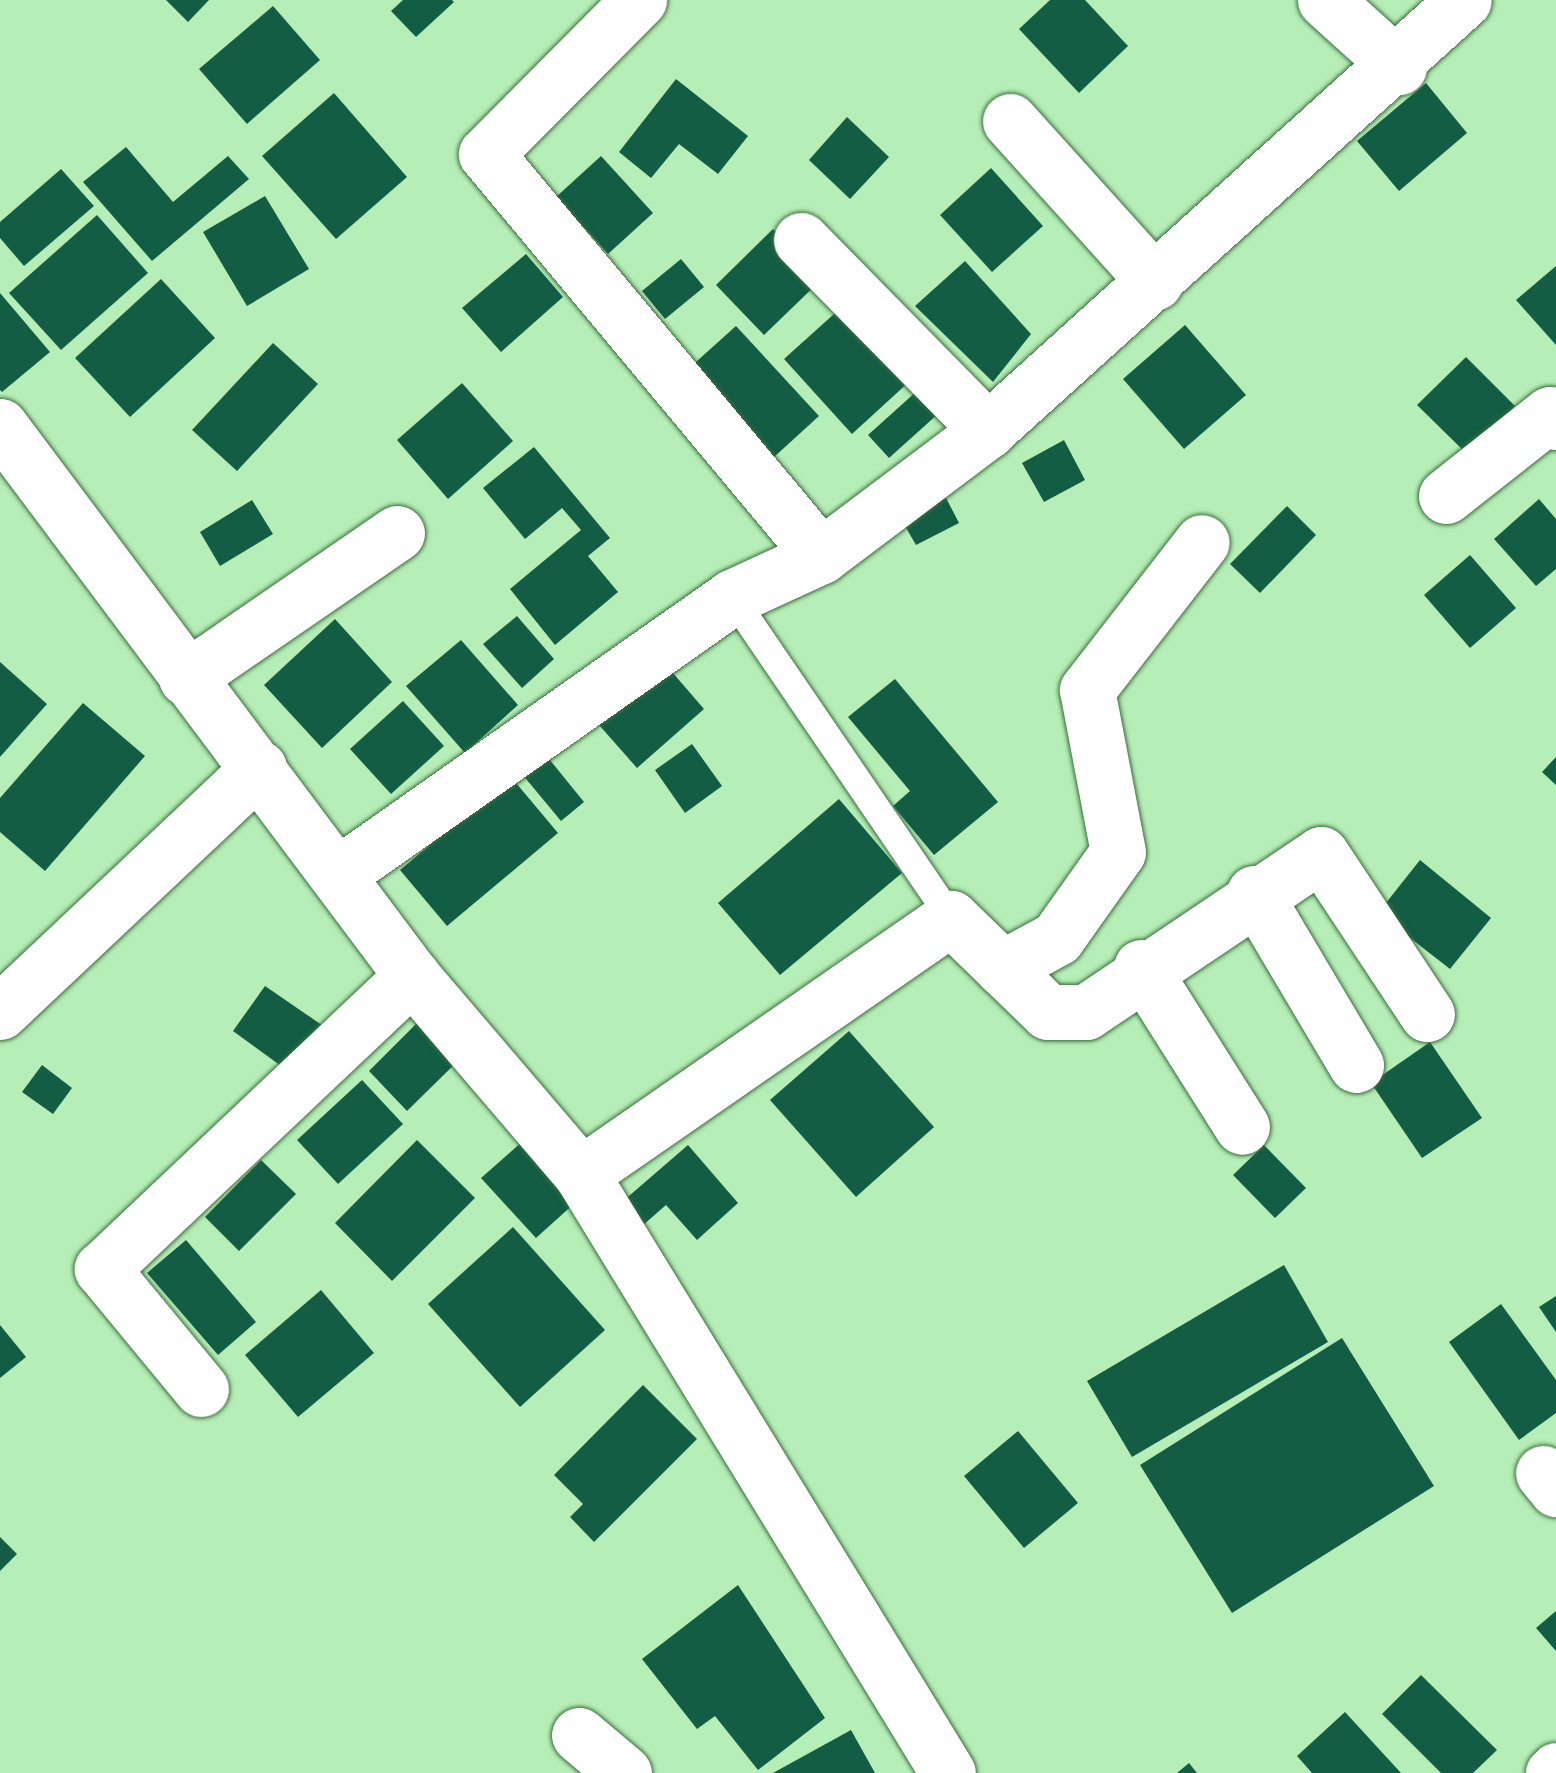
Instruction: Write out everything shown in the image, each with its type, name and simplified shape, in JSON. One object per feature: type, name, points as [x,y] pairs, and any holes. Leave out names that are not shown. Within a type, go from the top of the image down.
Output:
[{"type":"street","points":[[639,0],[486,154],[821,556]]},
{"type":"street","points":[[1326,0],[1399,67]]},
{"type":"street","points":[[341,872],[732,597],[821,556],[988,430],[1399,67],[1464,0]]},
{"type":"street","points":[[1010,121],[1155,282]]},
{"type":"street","points":[[801,240],[988,430]]},
{"type":"street","points":[[1446,496],[1550,414],[1556,422]]},
{"type":"street","points":[[0,426],[186,678],[341,872],[412,976],[582,1174],[948,1773]]},
{"type":"street","points":[[186,678],[396,532]]},
{"type":"street","points":[[1002,968],[1057,938],[1118,852],[1087,690],[1202,542]]},
{"type":"street","points":[[0,1012],[258,768]]},
{"type":"street","points":[[582,1174],[951,918],[1048,1012],[1086,1012],[1141,967],[1254,892],[1321,854],[1427,1014]]},
{"type":"street","points":[[1254,892],[1356,1065]]},
{"type":"street","points":[[1141,967],[1242,1126]]},
{"type":"street","points":[[202,1389],[102,1269],[412,976]]},
{"type":"street","points":[[580,1735],[624,1773]]},
{"type":"lane","points":[[732,597],[951,918]]},
{"type":"building","points":[[166,0],[209,0],[188,22]]},
{"type":"building","points":[[403,0],[454,2],[416,37],[391,11]]},
{"type":"building","points":[[1050,0],[1085,0],[1128,46],[1079,93],[1019,29]]},
{"type":"building","points":[[273,6],[320,60],[247,124],[199,69]]},
{"type":"building","points":[[676,79],[748,136],[718,174],[679,144],[651,178],[619,152]]},
{"type":"building","points":[[1426,83],[1467,133],[1399,191],[1357,141]]},
{"type":"building","points":[[334,93],[407,177],[336,239],[262,156]]},
{"type":"building","points":[[847,117],[889,157],[850,199],[809,160]]},
{"type":"building","points":[[126,147],[173,202],[228,156],[249,179],[152,261],[83,182]]},
{"type":"building","points":[[601,156],[653,213],[608,254],[556,197]]},
{"type":"building","points":[[991,168],[1043,226],[992,272],[940,215]]},
{"type":"building","points":[[61,169],[94,206],[24,266],[0,238],[0,222]]},
{"type":"building","points":[[265,196],[309,269],[247,306],[203,232]]},
{"type":"building","points":[[97,215],[148,273],[61,350],[9,293]]},
{"type":"building","points":[[773,229],[822,279],[764,335],[716,285]]},
{"type":"building","points":[[526,254],[563,297],[501,352],[462,308]]},
{"type":"building","points":[[681,259],[704,287],[665,319],[642,291]]},
{"type":"building","points":[[965,261],[1031,334],[993,382],[915,306]]},
{"type":"building","points":[[1556,266],[1556,345],[1516,300]]},
{"type":"building","points":[[161,279],[215,338],[130,417],[75,358]]},
{"type":"building","points":[[0,293],[50,352],[2,392],[0,390]]},
{"type":"building","points":[[844,305],[911,380],[852,434],[784,359]]},
{"type":"building","points":[[1185,325],[1246,395],[1184,449],[1123,379]]},
{"type":"building","points":[[736,326],[819,416],[761,469],[678,378]]},
{"type":"building","points":[[273,343],[318,384],[237,471],[192,430]]},
{"type":"building","points":[[1466,357],[1515,406],[1467,454],[1417,405]]},
{"type":"building","points":[[928,381],[949,404],[889,458],[868,435]]},
{"type":"building","points":[[462,383],[513,441],[448,499],[397,440]]},
{"type":"building","points":[[1064,440],[1085,480],[1044,502],[1022,463]]},
{"type":"building","points":[[534,447],[610,538],[588,556],[618,592],[555,645],[510,589],[581,530],[562,508],[525,539],[483,488]]},
{"type":"building","points":[[945,496],[959,523],[916,545],[901,519]]},
{"type":"building","points":[[1539,499],[1556,519],[1556,569],[1536,586],[1494,539]]},
{"type":"building","points":[[252,500],[273,534],[220,566],[200,532]]},
{"type":"building","points":[[1287,506],[1316,535],[1260,593],[1230,564]]},
{"type":"building","points":[[1470,555],[1516,608],[1470,648],[1424,595]]},
{"type":"building","points":[[517,616],[554,659],[522,688],[483,644]]},
{"type":"building","points":[[335,619],[392,682],[322,748],[264,685]]},
{"type":"building","points":[[461,640],[518,705],[465,753],[406,686]]},
{"type":"building","points":[[660,658],[704,709],[637,768],[592,717]]},
{"type":"building","points":[[0,662],[47,704],[0,757]]},
{"type":"building","points":[[895,679],[998,802],[934,855],[893,806],[910,791],[848,717]]},
{"type":"building","points":[[403,701],[444,746],[391,794],[350,749]]},
{"type":"building","points":[[83,703],[145,756],[45,871],[0,832],[0,798]]},
{"type":"building","points":[[692,744],[722,786],[685,813],[655,770]]},
{"type":"building","points":[[541,749],[584,802],[561,821],[517,768]]},
{"type":"building","points":[[1556,757],[1556,785],[1542,772]]},
{"type":"building","points":[[511,777],[558,833],[447,926],[400,870]]},
{"type":"building","points":[[839,799],[902,873],[780,975],[718,903]]},
{"type":"building","points":[[1420,860],[1491,918],[1450,969],[1378,913]]},
{"type":"building","points":[[265,986],[332,1032],[299,1079],[233,1031]]},
{"type":"building","points":[[423,1017],[463,1056],[407,1111],[369,1071]]},
{"type":"building","points":[[849,1031],[934,1127],[856,1197],[770,1100]]},
{"type":"building","points":[[1430,1042],[1482,1118],[1422,1158],[1371,1083]]},
{"type":"building","points":[[42,1065],[72,1088],[53,1114],[22,1092]]},
{"type":"building","points":[[362,1080],[403,1124],[338,1184],[297,1140]]},
{"type":"building","points":[[417,1140],[475,1198],[392,1281],[335,1223]]},
{"type":"building","points":[[523,1141],[577,1201],[536,1238],[481,1178]]},
{"type":"building","points":[[688,1145],[738,1203],[697,1240],[666,1205],[642,1226],[622,1202]]},
{"type":"building","points":[[1264,1145],[1306,1188],[1275,1218],[1233,1175]]},
{"type":"building","points":[[261,1160],[296,1194],[239,1251],[205,1217]]},
{"type":"building","points":[[513,1227],[605,1330],[520,1407],[428,1304]]},
{"type":"building","points":[[186,1240],[256,1322],[218,1355],[147,1273]]},
{"type":"building","points":[[1284,1265],[1328,1342],[1132,1457],[1087,1381]]},
{"type":"building","points":[[321,1290],[374,1353],[298,1417],[245,1355]]},
{"type":"building","points":[[1556,1296],[1556,1332],[1539,1307]]},
{"type":"building","points":[[1501,1304],[1556,1380],[1556,1413],[1519,1440],[1449,1342]]},
{"type":"building","points":[[0,1325],[26,1357],[0,1378]]},
{"type":"building","points":[[1342,1338],[1434,1486],[1232,1613],[1140,1465]]},
{"type":"building","points":[[643,1385],[697,1439],[594,1542],[570,1517],[583,1504],[554,1475]]},
{"type":"building","points":[[1018,1431],[1078,1503],[1024,1548],[964,1476]]},
{"type":"building","points":[[0,1537],[17,1554],[0,1571]]},
{"type":"building","points":[[738,1585],[825,1718],[758,1770],[715,1716],[697,1729],[642,1659]]},
{"type":"building","points":[[1556,1611],[1556,1651],[1536,1628]]},
{"type":"building","points":[[1421,1675],[1497,1750],[1473,1773],[1441,1773],[1382,1714]]},
{"type":"building","points":[[1345,1712],[1401,1773],[1312,1773],[1297,1756]]},
{"type":"building","points":[[851,1730],[875,1773],[773,1773]]},
{"type":"building","points":[[1189,1763],[1197,1773],[1177,1773]]}]
